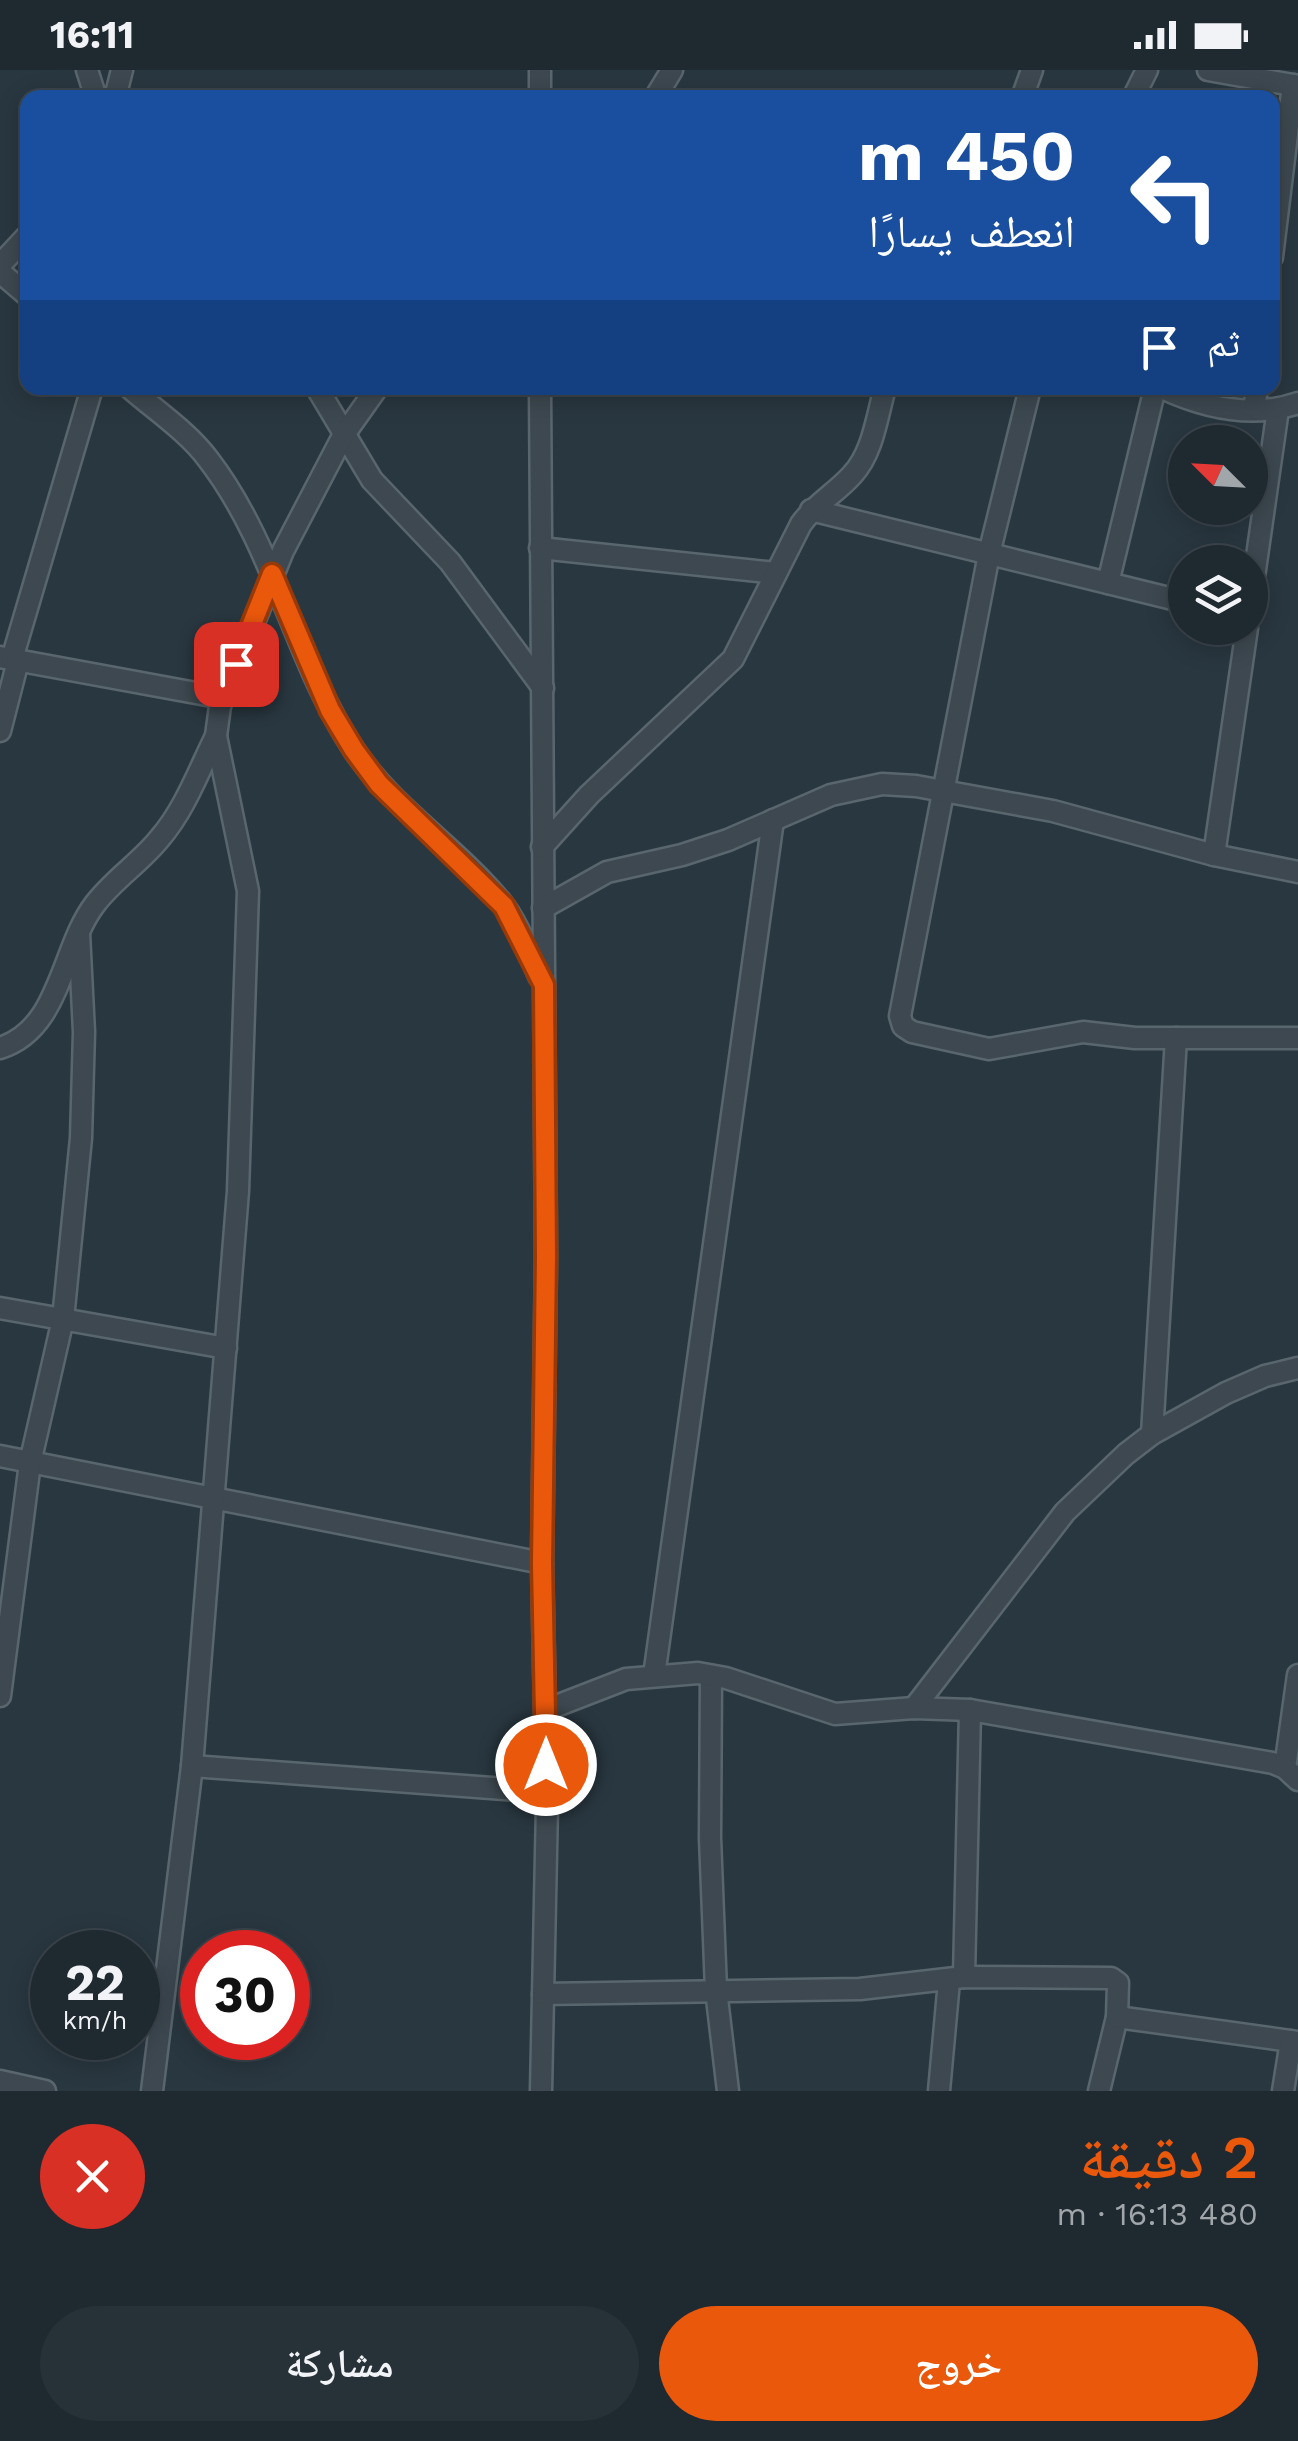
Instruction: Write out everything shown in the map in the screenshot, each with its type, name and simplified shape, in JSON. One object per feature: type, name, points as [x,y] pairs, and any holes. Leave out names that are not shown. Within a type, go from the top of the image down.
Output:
[{"type":"street","points":[[1208,70],[1295,86],[1280,198]]},
{"type":"street","points":[[20,244],[0,268],[20,288]]},
{"type":"street","points":[[0,731],[10,659],[90,395]]},
{"type":"street","points":[[138,395],[205,454],[223,479],[272,574],[330,710],[354,750],[379,784],[504,906],[544,985]]},
{"type":"street","points":[[321,395],[372,480],[450,562],[544,688]]},
{"type":"street","points":[[0,1048],[33,1028],[95,903],[160,839],[172,822],[216,736],[223,698],[272,574],[343,436],[372,395]]},
{"type":"street","points":[[540,395],[546,1257],[542,1563],[546,1792],[541,2091]]},
{"type":"street","points":[[542,847],[589,795],[733,659],[811,510],[861,465],[882,395]]},
{"type":"street","points":[[1028,395],[989,554],[900,1016],[903,1026],[912,1032],[989,1049],[1083,1032],[1176,1038],[1298,1038]]},
{"type":"street","points":[[1108,583],[1157,395]]},
{"type":"street","points":[[1180,395],[1222,409],[1288,406],[1261,545]]},
{"type":"street","points":[[1254,410],[1256,395]]},
{"type":"street","points":[[811,510],[1168,598]]},
{"type":"street","points":[[540,548],[776,573]]},
{"type":"street","points":[[1214,855],[1245,645]]},
{"type":"street","points":[[10,659],[223,698]]},
{"type":"street","points":[[152,2091],[192,1766],[238,1191],[248,892],[216,736]]},
{"type":"street","points":[[543,908],[607,872],[682,854],[831,795],[882,784],[944,791],[1053,812],[1214,855],[1298,872]]},
{"type":"street","points":[[654,1676],[773,820]]},
{"type":"street","points":[[0,1696],[6,1596],[30,1463],[63,1319],[81,1138],[84,1032],[79,933]]},
{"type":"street","points":[[1152,1434],[1176,1038]]},
{"type":"street","points":[[0,1308],[226,1348]]},
{"type":"street","points":[[914,1708],[1090,1486],[1152,1434],[1226,1392],[1298,1368]]},
{"type":"street","points":[[0,1456],[542,1563]]},
{"type":"street","points":[[546,1710],[626,1679],[712,1676],[835,1714],[914,1708],[970,1710],[1117,1734],[1292,1774],[1298,1675]]},
{"type":"street","points":[[712,1676],[710,1838],[716,1990],[728,2091]]},
{"type":"street","points":[[939,2091],[956,1979],[970,1710]]},
{"type":"street","points":[[192,1766],[546,1792]]},
{"type":"street","points":[[543,1994],[860,1989],[956,1979],[1111,1978],[1118,1982],[1117,2017],[1100,2091]]},
{"type":"street","points":[[1117,2017],[1294,2042],[1283,2091]]},
{"type":"street","points":[[0,2082],[45,2091]]},
{"type":"route","points":[[236,664],[272,574],[330,710],[354,750],[379,784],[504,906],[544,985],[542,1563],[546,1765]]}]
